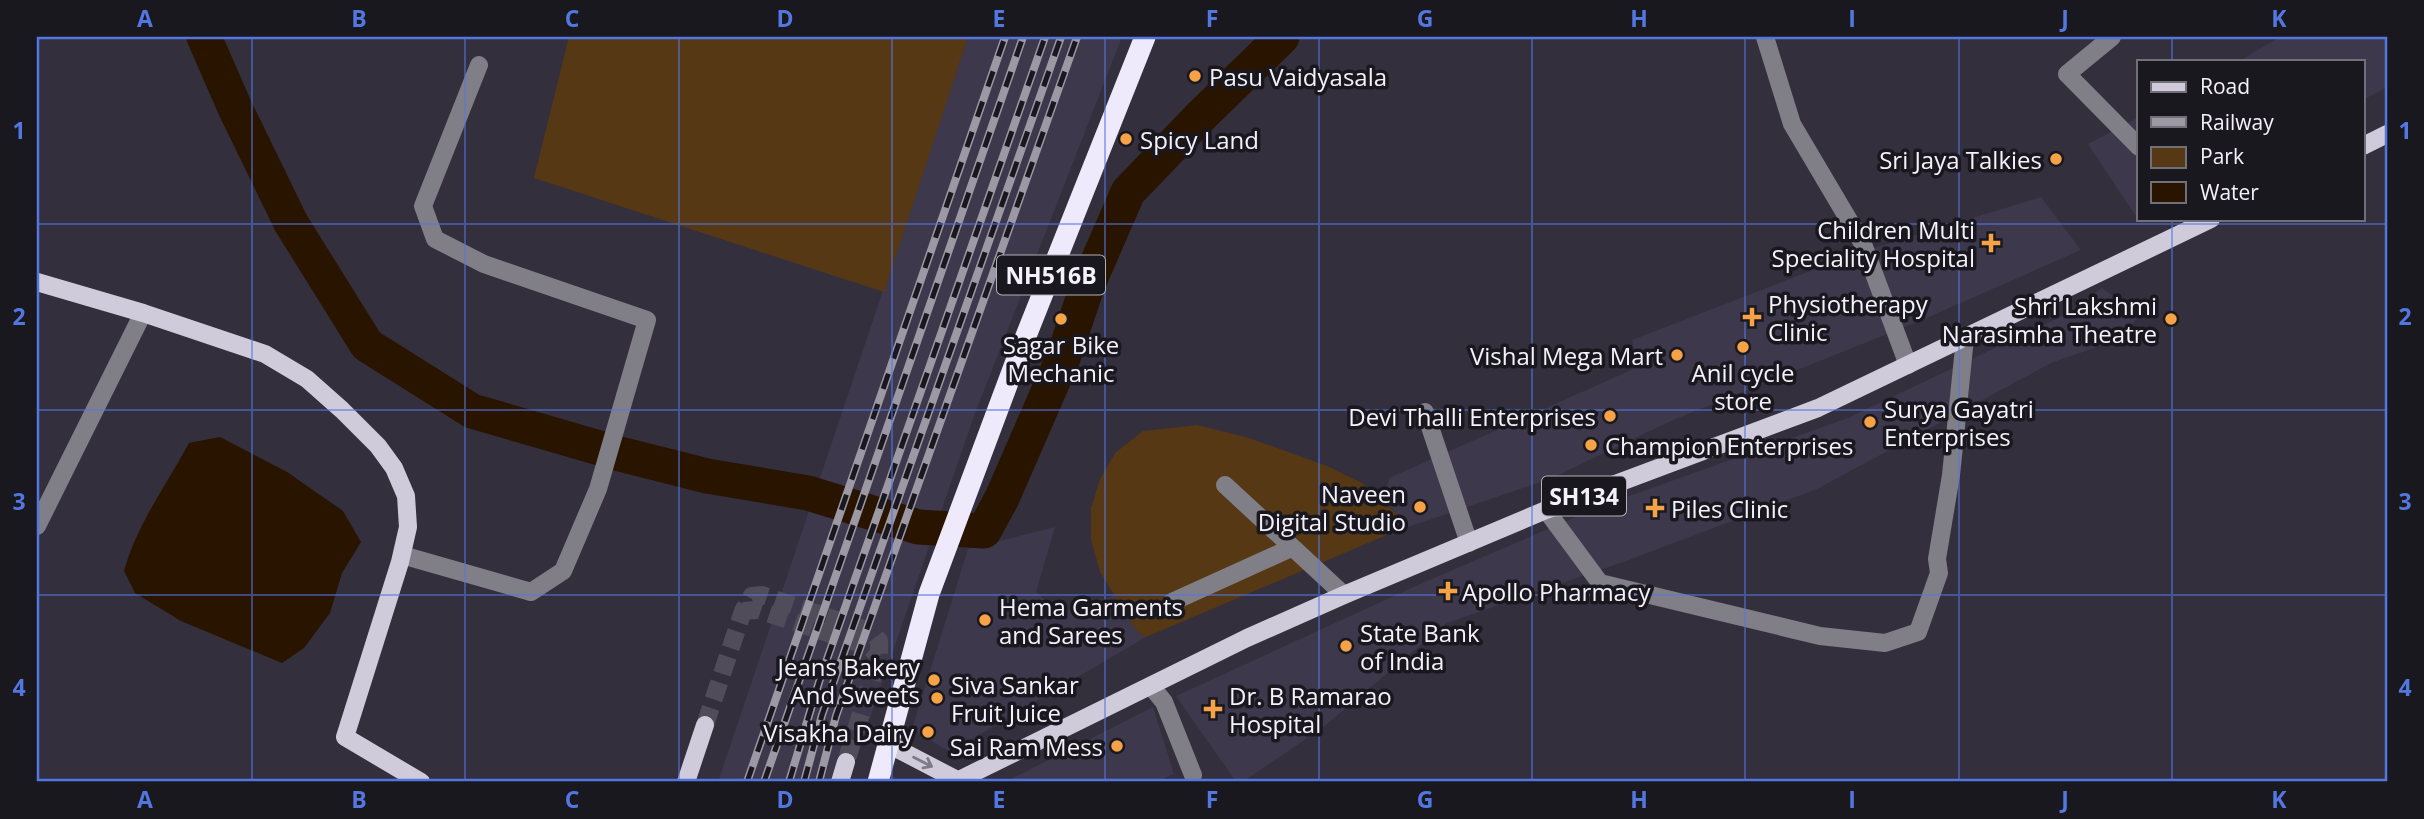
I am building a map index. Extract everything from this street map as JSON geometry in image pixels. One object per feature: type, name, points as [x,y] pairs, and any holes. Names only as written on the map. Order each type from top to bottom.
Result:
[{"type":"highway","name":"NH516B","points":[[878,782],[929,594],[1145,37]]},
{"type":"main road","points":[[2364,146],[2387,134]]},
{"type":"main road","name":"SH134","points":[[888,744],[957,781],[1247,638],[1546,510],[1818,408],[2209,220]]},
{"type":"main road","points":[[37,282],[143,313],[265,354],[307,379],[378,446],[394,468],[406,496],[408,527],[402,555],[345,737],[421,782]]},
{"type":"main road","points":[[686,782],[705,724]]},
{"type":"main road","points":[[840,782],[846,762]]},
{"type":"street","points":[[1765,37],[1792,124],[1863,244],[1908,365]]},
{"type":"street","points":[[2112,37],[2067,74],[2137,145]]},
{"type":"street","points":[[402,555],[531,592],[563,571],[598,489],[647,320],[484,264],[435,239],[423,205],[479,65]]},
{"type":"street","points":[[37,526],[143,313]]},
{"type":"street","points":[[1546,510],[1600,583],[1820,636],[1885,643],[1918,632],[1939,573],[1937,559],[1951,475],[1965,338]]},
{"type":"street","points":[[1425,412],[1469,542]]},
{"type":"street","points":[[1225,485],[1344,595]]},
{"type":"street","points":[[1172,602],[1291,548]]},
{"type":"street","points":[[1152,686],[1164,702],[1193,775]]},
{"type":"shaded area","points":[[968,37],[1122,37],[974,416],[848,782],[718,782]]},
{"type":"shaded area","points":[[2280,37],[2387,37],[2387,87],[2364,99],[2364,60],[2241,60]]},
{"type":"shaded area","points":[[2137,118],[2137,214],[2135,215],[2088,144]]},
{"type":"shaded area","points":[[2041,197],[2081,250],[1922,320],[1673,420],[1550,479],[1396,531],[1398,515],[1384,501],[1389,478],[1638,367],[1632,340],[1857,253]]},
{"type":"shaded area","points":[[2102,288],[2140,315],[2120,339],[2051,363],[1817,489],[1626,561],[1447,623],[1321,729],[1242,782],[1236,782],[1176,696],[1420,584],[1604,505],[1848,418],[2062,316]]},
{"type":"shaded area","points":[[1055,527],[1036,592],[1059,613],[1116,595],[1136,630],[1146,637],[950,752],[912,729],[968,549]]},
{"type":"shaded area","points":[[1153,707],[1174,774],[1156,782],[1005,782]]},
{"type":"green space","points":[[569,37],[968,37],[884,292],[534,178]]},
{"type":"green space","points":[[1197,425],[1249,438],[1327,466],[1362,483],[1398,515],[1396,531],[1146,637],[1136,630],[1100,572],[1091,539],[1091,508],[1100,479],[1115,453],[1143,431]]},
{"type":"water","points":[[220,437],[287,472],[343,511],[361,542],[342,573],[330,613],[304,648],[282,663],[181,621],[135,593],[124,571],[144,521],[189,443]]},
{"type":"waterway","points":[[204,37],[291,223],[367,345],[472,411],[707,476],[808,493],[918,527],[984,531],[1002,498],[1063,358],[1088,284],[1128,192],[1282,37]]},
{"type":"tunnel","points":[[705,725],[743,611],[752,596],[762,595],[872,632],[879,641],[879,656],[846,762]]},
{"type":"tunnel","points":[[743,611],[758,610],[870,647],[879,656]]},
{"type":"railway","points":[[747,782],[1005,37]]},
{"type":"railway","points":[[764,782],[1023,37]]},
{"type":"railway","points":[[789,782],[819,682],[1045,37]]},
{"type":"railway","points":[[804,782],[822,715],[1061,37]]},
{"type":"railway","points":[[819,782],[836,716],[1077,37]]},
{"type":"place","name":"Pasu Vaidyasala","points":[[1195,76]]},
{"type":"place","name":"Spicy Land","points":[[1126,139]]},
{"type":"place","name":"Sri Jaya Talkies","points":[[2056,159]]},
{"type":"place","name":"Children Multi Speciality Hospital","points":[[1991,243]]},
{"type":"place","name":"Physiotherapy Clinic","points":[[1752,317]]},
{"type":"place","name":"Sagar Bike Mechanic","points":[[1061,319]]},
{"type":"place","name":"Shri Lakshmi Narasimha Theatre","points":[[2171,319]]},
{"type":"place","name":"Anil cycle store","points":[[1743,347]]},
{"type":"place","name":"Vishal Mega Mart","points":[[1677,355]]},
{"type":"place","name":"Devi Thalli Enterprises","points":[[1610,416]]},
{"type":"place","name":"Surya Gayatri Enterprises","points":[[1870,422]]},
{"type":"place","name":"Champion Enterprises","points":[[1591,445]]},
{"type":"place","name":"Naveen Digital Studio","points":[[1420,507]]},
{"type":"place","name":"Piles Clinic","points":[[1655,508]]},
{"type":"place","name":"Apollo Pharmacy","points":[[1448,591]]},
{"type":"place","name":"Hema Garments and Sarees","points":[[985,620]]},
{"type":"place","name":"State Bank of India","points":[[1346,646]]},
{"type":"place","name":"Jeans Bakery And Sweets","points":[[934,680]]},
{"type":"place","name":"Siva Sankar Fruit Juice","points":[[937,698]]},
{"type":"place","name":"Dr. B Ramarao Hospital","points":[[1213,709]]},
{"type":"place","name":"Visakha Dairy","points":[[928,732]]},
{"type":"place","name":"Sai Ram Mess","points":[[1117,746]]}]
